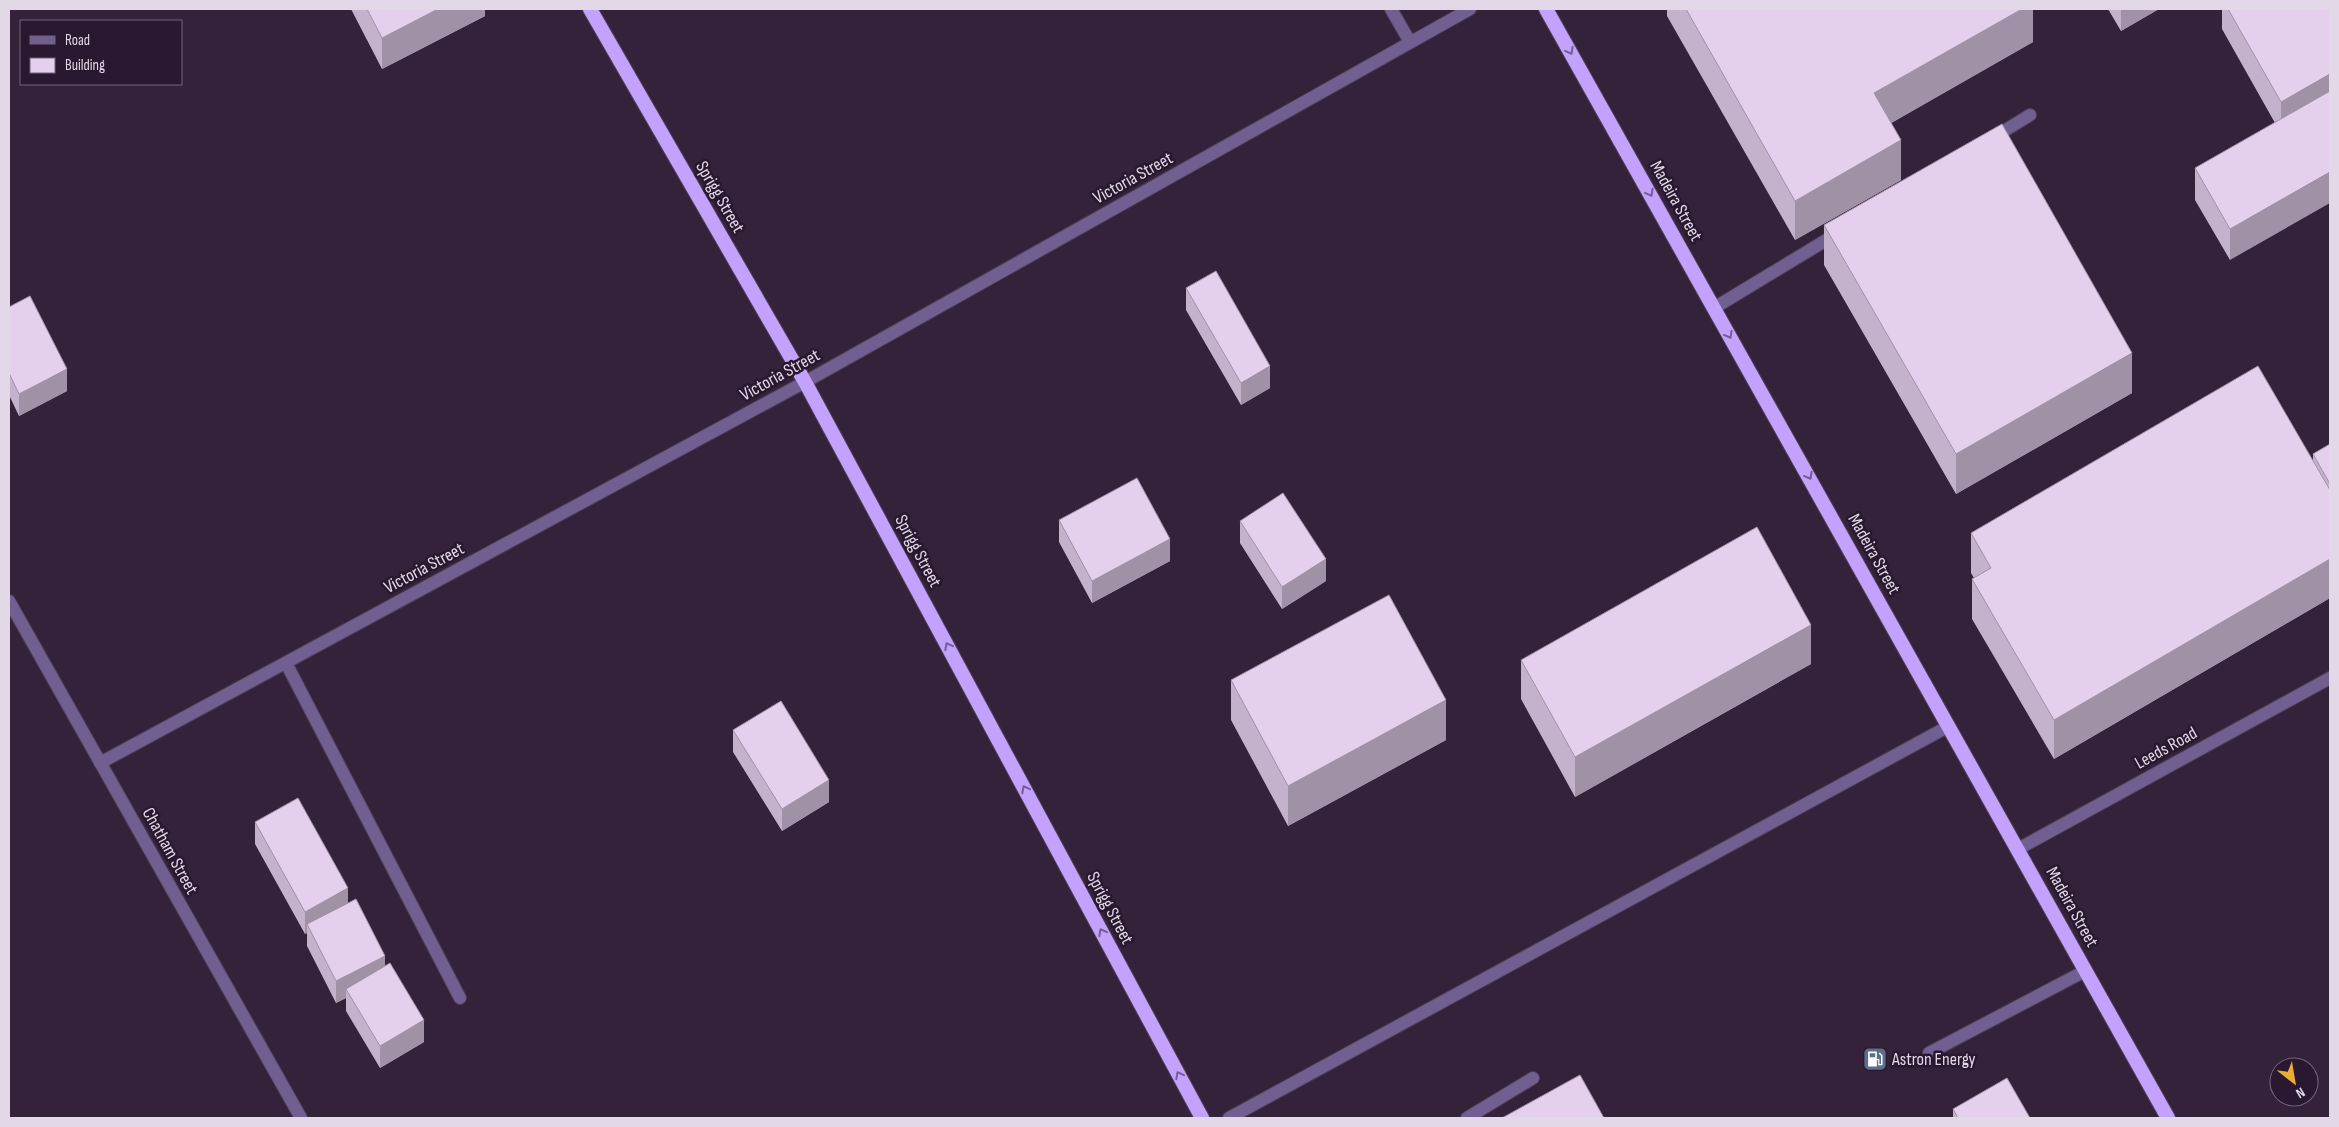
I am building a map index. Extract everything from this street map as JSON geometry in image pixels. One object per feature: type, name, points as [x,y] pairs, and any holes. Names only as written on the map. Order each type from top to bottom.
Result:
[{"type":"highway","name":"Sprigg Street","points":[[590,9],[805,382],[1202,1118]]},
{"type":"highway","name":"Madeira Street","points":[[1546,9],[2168,1118]]},
{"type":"street","points":[[1391,9],[1410,42]]},
{"type":"street","name":"Victoria Street","points":[[100,763],[805,382],[1470,9]]},
{"type":"street","points":[[1978,147],[2030,116]]},
{"type":"street","points":[[1714,308],[1851,225]]},
{"type":"street","name":"Chatham Street","points":[[9,601],[301,1118]]},
{"type":"street","points":[[286,662],[460,998]]},
{"type":"street","name":"Leeds Road","points":[[2018,850],[2330,678]]},
{"type":"street","points":[[1229,1118],[1949,726]]},
{"type":"street","points":[[1929,1053],[2086,970]]},
{"type":"street","points":[[1467,1118],[1533,1078]]},
{"type":"building","points":[[367,9],[438,9],[382,38]]},
{"type":"building","points":[[1686,9],[2022,9],[1874,93],[1901,140],[1795,201]]},
{"type":"building","points":[[2228,9],[2330,9],[2330,74],[2281,102]]},
{"type":"building","points":[[2330,91],[2330,172],[2230,229],[2195,168]]},
{"type":"building","points":[[2002,124],[2132,353],[1956,454],[1824,225]]},
{"type":"building","points":[[1216,271],[1270,366],[1241,383],[1186,288]]},
{"type":"building","points":[[30,296],[67,369],[19,394],[9,373],[9,307]]},
{"type":"building","points":[[2258,366],[2330,490],[2330,559],[2054,720],[1972,579],[1991,568],[1971,533]]},
{"type":"building","points":[[2330,444],[2330,484],[2313,454]]},
{"type":"building","points":[[1137,478],[1170,539],[1092,581],[1059,520]]},
{"type":"building","points":[[1283,493],[1326,559],[1282,587],[1240,521]]},
{"type":"building","points":[[1757,527],[1811,625],[1575,757],[1521,660]]},
{"type":"building","points":[[1389,595],[1446,700],[1288,786],[1231,680]]},
{"type":"building","points":[[781,701],[829,780],[782,809],[733,730]]},
{"type":"building","points":[[298,798],[348,888],[305,912],[255,822]]},
{"type":"building","points":[[356,899],[385,956],[336,981],[307,924]]},
{"type":"building","points":[[390,963],[424,1020],[380,1046],[346,989]]},
{"type":"building","points":[[1580,1075],[1604,1118],[1502,1118]]},
{"type":"building","points":[[2007,1078],[2030,1118],[1958,1118],[1953,1109]]},
{"type":"place","name":"Astron Energy","points":[[1875,1059]]}]
